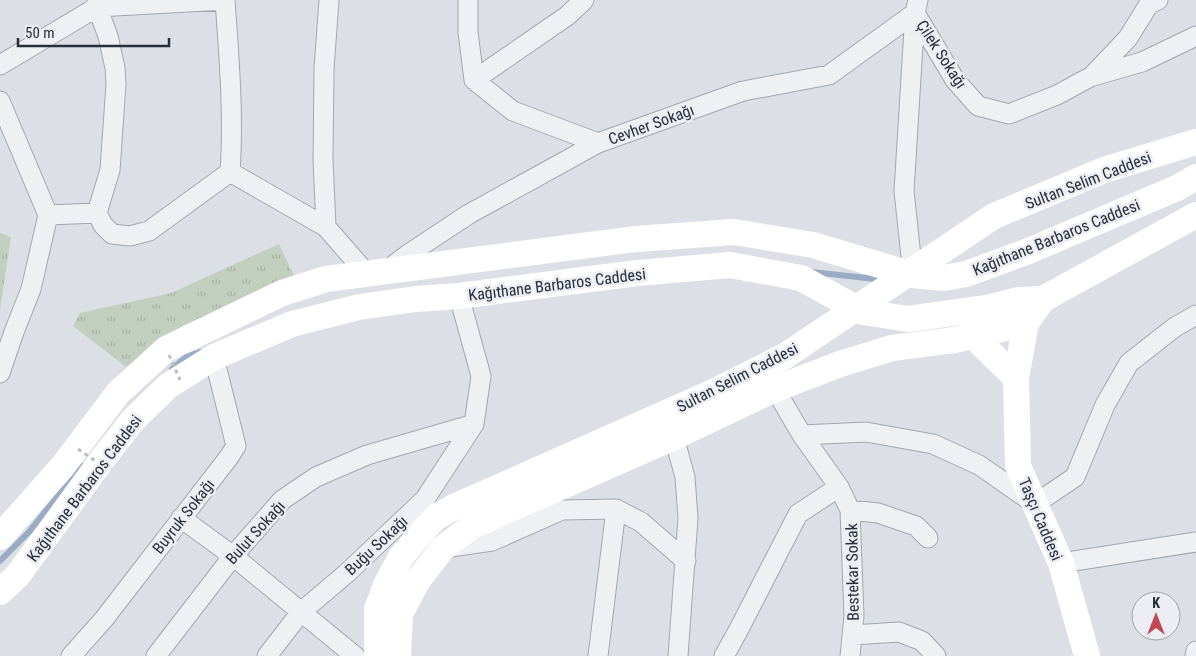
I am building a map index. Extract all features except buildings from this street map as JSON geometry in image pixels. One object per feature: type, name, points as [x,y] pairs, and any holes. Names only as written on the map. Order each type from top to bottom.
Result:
[{"type":"main road","name":"Sultan Selim Caddesi","points":[[377,656],[377,609],[386,585],[402,557],[436,517],[456,506],[709,394],[785,356],[994,216],[1104,170],[1196,142]]},
{"type":"main road","name":"Kağıthane Barbaros Caddesi","points":[[0,537],[64,466],[118,393],[166,349],[282,293],[326,279],[636,239],[734,232],[813,245],[913,275],[944,278],[966,274],[1026,252],[1177,188],[1196,177]]},
{"type":"main road","name":"Kağıthane Barbaros Caddesi","points":[[0,592],[18,575],[133,420],[168,386],[214,357],[292,324],[359,307],[416,299],[459,296],[637,273],[730,265],[801,278],[863,312],[908,319],[987,308],[1018,300],[1043,299],[1196,215]]},
{"type":"main road","points":[[636,239],[637,273]]},
{"type":"main road","points":[[435,264],[459,296]]},
{"type":"main road","points":[[1026,323],[1043,299]]},
{"type":"main road","name":"Sultan Selim Caddesi","points":[[398,656],[400,614],[418,580],[443,548],[472,526],[674,437],[776,389],[840,364],[892,348],[973,336],[1026,323]]},
{"type":"main road","name":"Taşçı Caddesi","points":[[1026,323],[1016,378],[1018,466],[1061,563],[1087,656]]},
{"type":"main road","points":[[973,336],[1016,378]]},
{"type":"street","points":[[0,65],[97,4],[225,0],[231,91],[232,144],[230,172],[149,231],[130,236],[112,234],[103,225],[97,213],[110,170],[116,84],[115,68],[108,36],[97,4]]},
{"type":"street","points":[[326,227],[323,160],[324,69],[330,0]]},
{"type":"street","points":[[468,0],[468,32],[474,80],[513,111],[598,143]]},
{"type":"street","points":[[474,80],[567,16],[584,0]]},
{"type":"street","name":"Çilek Sokağı","points":[[917,6],[955,80],[978,106],[1009,114],[1057,95],[1092,76],[1128,38],[1149,4],[1158,0]]},
{"type":"street","points":[[913,275],[904,190],[917,6]]},
{"type":"street","name":"Cevher Sokağı","points":[[376,272],[407,255],[469,214],[598,143],[742,91],[829,75],[917,6]]},
{"type":"street","points":[[1092,76],[1142,62],[1196,36]]},
{"type":"street","points":[[0,100],[48,215],[30,289],[7,330],[0,373]]},
{"type":"street","points":[[230,172],[326,227],[376,272]]},
{"type":"street","points":[[48,215],[97,213]]},
{"type":"street","points":[[459,296],[481,376],[474,424]]},
{"type":"street","points":[[802,435],[866,432],[933,444],[979,465],[1035,504],[1075,477],[1105,405],[1129,363],[1175,326],[1196,315]]},
{"type":"street","name":"Buyruk Sokağı","points":[[71,656],[104,619],[236,446],[214,357]]},
{"type":"street","name":"Bestekar Sokak","points":[[776,389],[802,435],[839,487],[850,510],[853,635],[850,656]]},
{"type":"street","name":"Bulut Sokağı","points":[[156,656],[233,556],[282,500],[316,477],[367,455],[474,424]]},
{"type":"street","name":"Buğu Sokağı","points":[[267,656],[301,612],[347,573],[424,499],[474,424]]},
{"type":"street","points":[[674,437],[685,477],[688,518],[678,656]]},
{"type":"street","points":[[724,656],[798,514],[839,487]]},
{"type":"street","points":[[443,548],[492,541],[562,510],[616,509],[641,522],[686,561]]},
{"type":"street","points":[[598,656],[616,509]]},
{"type":"street","points":[[850,510],[878,513],[916,526],[928,538]]},
{"type":"street","points":[[181,518],[233,556],[355,656]]},
{"type":"street","points":[[1061,563],[1196,542]]},
{"type":"street","points":[[853,635],[899,632],[922,641],[936,656]]},
{"type":"street","points":[[1195,656],[1196,651]]},
{"type":"street","points":[[369,656],[377,656]]},
{"type":"path","points":[[169,355],[180,380]]},
{"type":"path","points":[[78,450],[100,464]]},
{"type":"green space","points":[[0,233],[11,237],[0,310]]},
{"type":"green space","points":[[279,244],[296,280],[184,325],[126,367],[73,326],[80,313],[171,293]]},
{"type":"waterway","points":[[812,272],[884,280]]},
{"type":"waterway","points":[[172,369],[186,357],[200,352]]},
{"type":"waterway","points":[[0,561],[29,532],[82,466]]}]
